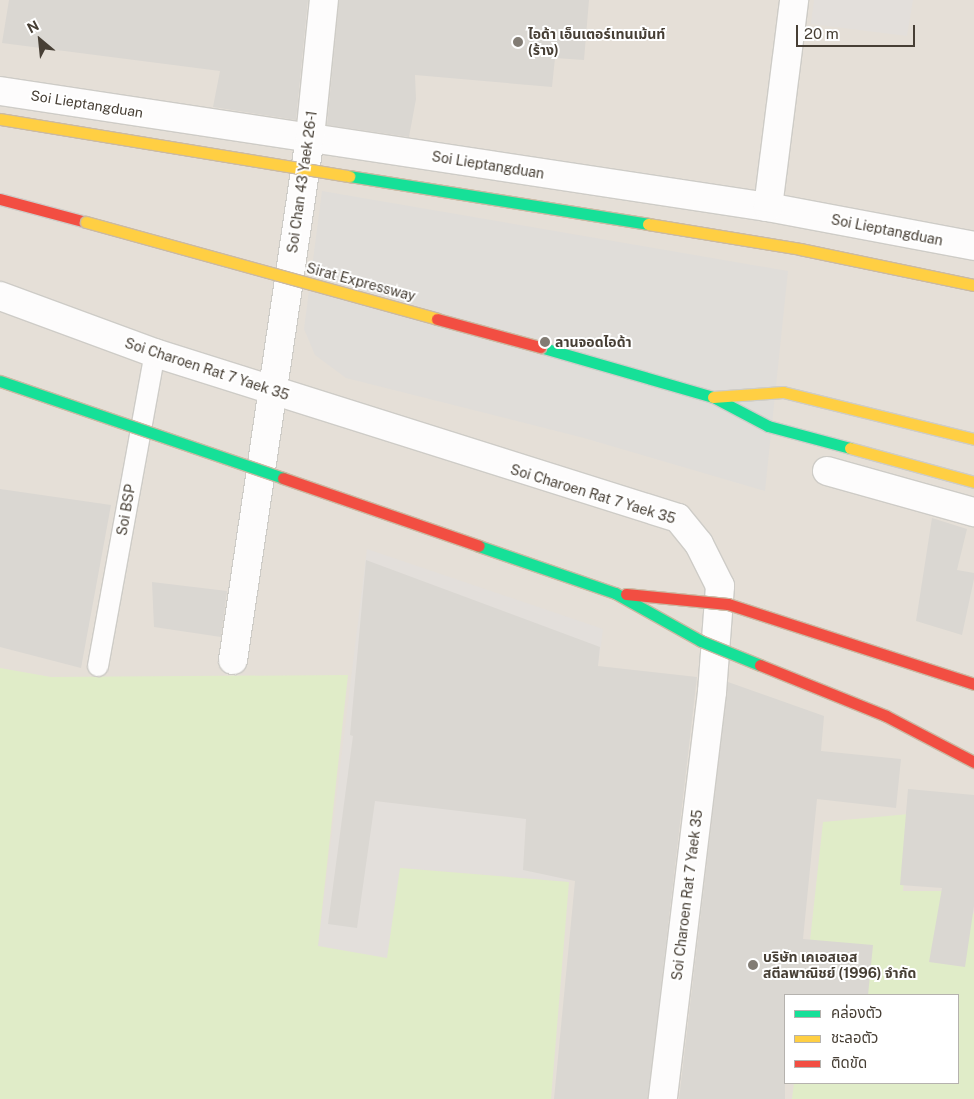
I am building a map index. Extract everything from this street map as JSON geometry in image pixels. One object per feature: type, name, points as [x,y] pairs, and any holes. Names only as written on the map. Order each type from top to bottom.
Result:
[{"type":"highway","points":[[0,119],[800,248],[974,285]]},
{"type":"highway","name":"Sirat Expressway","points":[[0,199],[713,396]]},
{"type":"highway","points":[[0,380],[615,593],[701,641],[886,716],[974,762]]},
{"type":"highway","points":[[713,396],[783,392],[974,439]]},
{"type":"highway","points":[[713,396],[768,426],[974,482]]},
{"type":"highway","points":[[615,593],[728,604],[974,684]]},
{"type":"street","name":"Soi Chan 43 Yaek 26-1","points":[[233,660],[310,137],[324,0]]},
{"type":"street","points":[[768,207],[794,0]]},
{"type":"street","name":"Soi Lieptangduan","points":[[0,91],[768,207],[974,246]]},
{"type":"street","name":"Soi Charoen Rat 7 Yaek 35","points":[[0,296],[155,353],[678,518],[699,544],[720,586],[712,692],[663,1099]]},
{"type":"street","points":[[827,471],[974,512]]},
{"type":"lane","name":"Soi BSP","points":[[98,666],[155,353]]},
{"type":"shaded area","points":[[0,0],[974,0],[974,1099],[0,1099]]},
{"type":"shaded area","points":[[814,0],[913,0],[907,36],[811,24]]},
{"type":"shaded area","name":"ลานจอดไอด้า","points":[[322,191],[788,271],[765,491],[584,438],[346,378],[315,355],[304,329]]},
{"type":"shaded area","points":[[367,549],[603,629],[569,882],[401,868],[387,959],[318,946]]},
{"type":"green space","points":[[0,668],[51,677],[348,675],[318,946],[387,958],[400,868],[569,882],[551,1099],[0,1099]]},
{"type":"green space","points":[[909,814],[903,891],[950,891],[974,914],[974,1099],[792,1099],[794,1084],[959,1084],[959,994],[804,994],[823,822]]},
{"type":"building","points":[[9,0],[308,0],[296,120],[213,107],[220,71],[2,43]]},
{"type":"building","points":[[339,0],[589,0],[584,60],[555,58],[552,87],[415,75],[416,99],[409,137],[327,125]]},
{"type":"building","points":[[0,489],[111,505],[81,668],[0,647]]},
{"type":"building","points":[[932,518],[967,529],[957,570],[974,573],[974,579],[962,635],[916,621]]},
{"type":"building","points":[[366,560],[600,647],[598,666],[697,677],[648,1099],[554,1099],[575,881],[523,870],[526,819],[375,801],[357,928],[328,924],[353,736],[350,735]]},
{"type":"building","points":[[152,582],[227,591],[221,637],[154,627]]},
{"type":"building","points":[[728,682],[824,716],[821,751],[901,759],[896,808],[817,799],[803,939],[873,945],[868,994],[784,994],[785,1099],[679,1099]]},
{"type":"building","points":[[908,789],[974,795],[974,906],[965,967],[929,962],[942,888],[900,885]]},
{"type":"traffic: fast","points":[[349,176],[648,224]]},
{"type":"traffic: fast","points":[[540,347],[713,397],[768,426],[850,448]]},
{"type":"traffic: fast","points":[[0,381],[283,478]]},
{"type":"traffic: fast","points":[[479,546],[615,593],[701,641],[760,665]]},
{"type":"traffic: slow","points":[[0,119],[349,176]]},
{"type":"traffic: slow","points":[[86,222],[437,319]]},
{"type":"traffic: slow","points":[[648,224],[800,249],[974,285]]},
{"type":"traffic: slow","points":[[713,397],[783,392],[974,439]]},
{"type":"traffic: slow","points":[[850,448],[974,482]]},
{"type":"traffic: jam","points":[[0,199],[86,222]]},
{"type":"traffic: jam","points":[[437,319],[540,347]]},
{"type":"traffic: jam","points":[[283,478],[479,546]]},
{"type":"traffic: jam","points":[[626,594],[728,604],[974,684]]},
{"type":"traffic: jam","points":[[760,665],[886,716],[974,762]]},
{"type":"place","name":"ไอด้า เอ็นเตอร์เทนเม้นท์ (ร้าง)","points":[[518,42]]},
{"type":"place","name":"ลานจอดไอด้า","points":[[545,342]]},
{"type":"place","name":"บริษัท เคเอสเอส สตีลพาณิชย์ (1996) จำกัด","points":[[753,965]]}]
